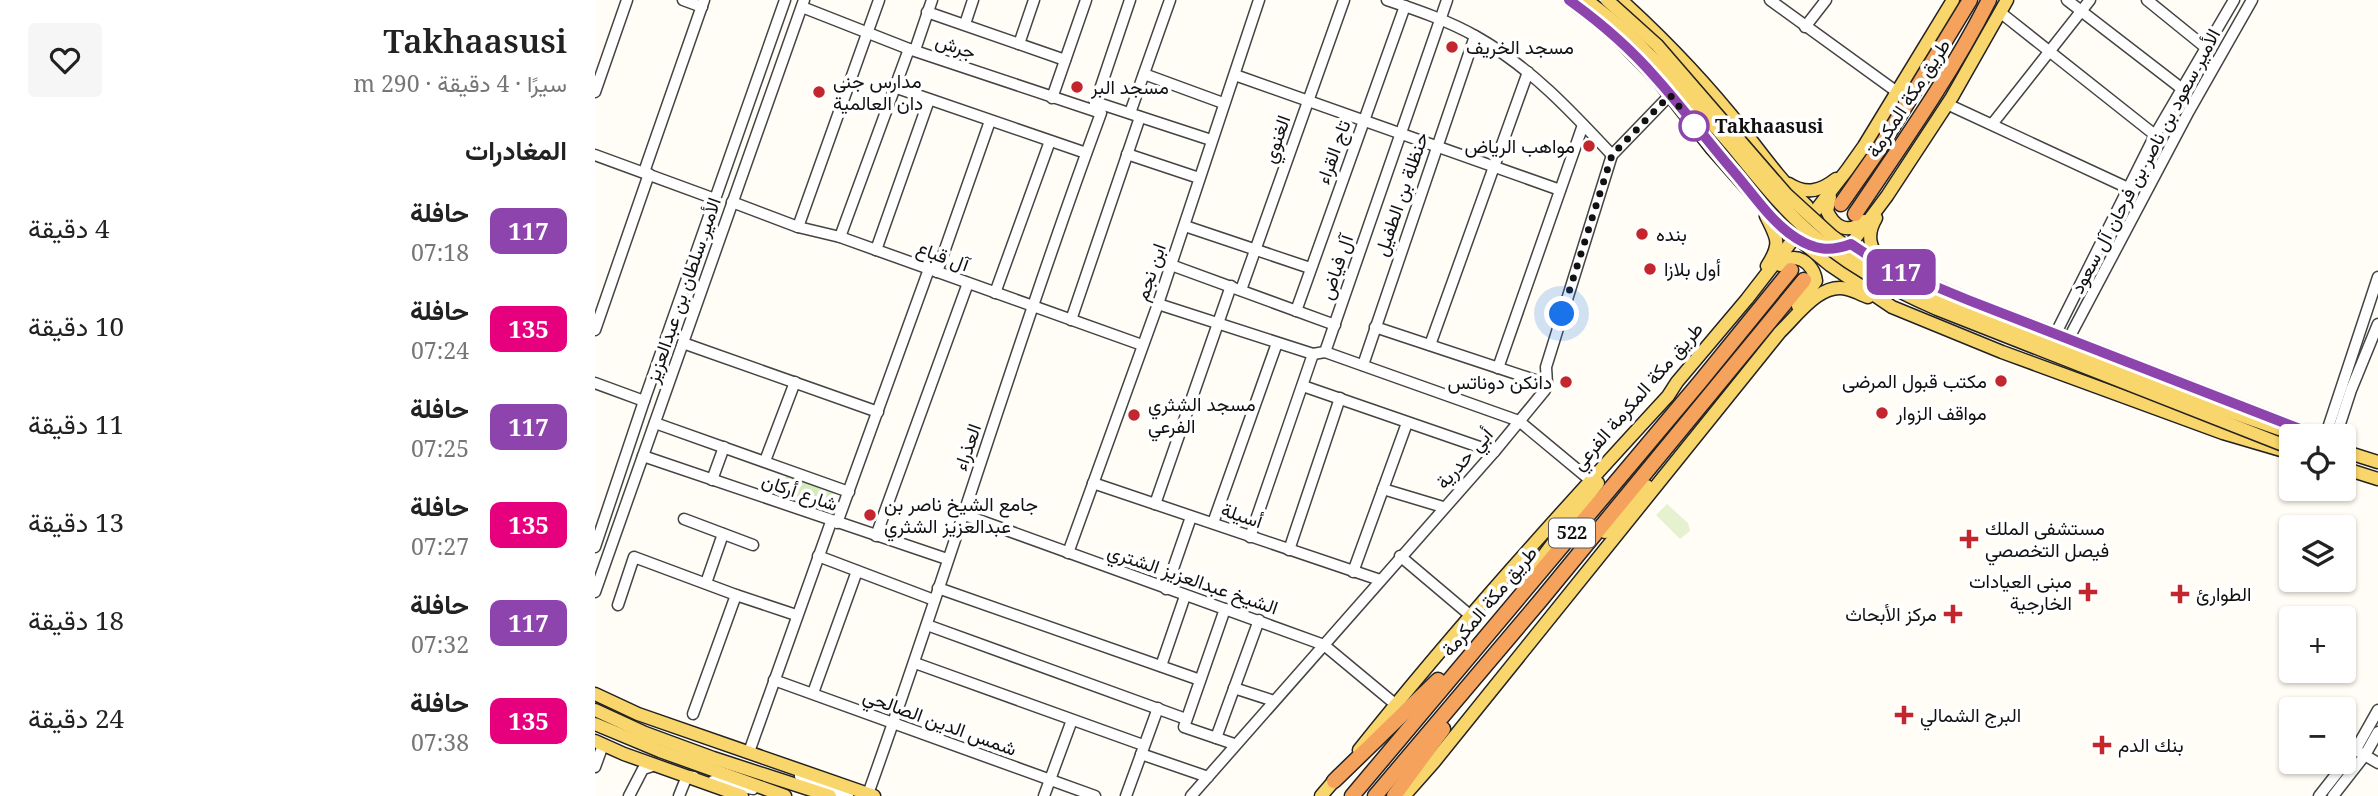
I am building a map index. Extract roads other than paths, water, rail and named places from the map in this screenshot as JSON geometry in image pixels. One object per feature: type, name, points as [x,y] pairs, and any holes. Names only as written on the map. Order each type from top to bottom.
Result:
[{"type":"highway","name":"طريق مكة المكرمة","points":[[1841,204],[1899,118],[1970,0]]},
{"type":"highway","name":"طريق مكة المكرمة","points":[[1856,214],[1923,113],[1975,29],[1989,0]]},
{"type":"highway","name":"طريق مكة المكرمة","points":[[1352,796],[1791,270]]},
{"type":"highway","name":"طريق مكة المكرمة","points":[[1375,796],[1540,601],[1804,280]]},
{"type":"highway","points":[[1334,781],[1489,630]]},
{"type":"highway","points":[[1394,796],[1490,661]]},
{"type":"main road","points":[[1569,0],[1610,31],[1670,95],[1712,149],[1760,203],[1796,238],[1892,307]]},
{"type":"main road","points":[[1586,0],[1620,27],[1651,58],[1786,210],[1844,260],[1900,292],[1948,314],[2279,445]]},
{"type":"main road","points":[[1607,0],[1657,46],[1786,194],[1832,236],[1878,269],[1951,304],[2191,398],[2279,429]]},
{"type":"main road","points":[[1621,0],[1668,44],[1743,130],[1779,178],[1814,213],[1851,244],[1881,264],[2287,424]]},
{"type":"main road","name":"طريق مكة المكرمة الفرعي","points":[[1321,796],[1471,616],[1668,396],[1796,238],[1847,170],[1953,0]]},
{"type":"main road","points":[[1796,238],[1824,250],[1836,250],[1851,244],[1887,196],[1947,104],[2007,0]]},
{"type":"main road","points":[[1779,178],[1794,187],[1809,191],[1830,184],[1847,170]]},
{"type":"main road","points":[[1847,170],[1831,196],[1827,211],[1831,219],[1842,228],[1853,229],[1859,226],[1887,196]]},
{"type":"main road","points":[[1881,264],[1868,239],[1871,226],[1887,196]]},
{"type":"main road","points":[[1747,299],[1777,244],[1776,233],[1760,203]]},
{"type":"main road","points":[[1404,796],[1780,332],[1816,281],[1815,273],[1809,265],[1794,257],[1785,259],[1762,288],[1747,299]]},
{"type":"main road","points":[[1881,264],[1867,270],[1865,280],[1892,307]]},
{"type":"main road","points":[[1780,332],[1817,296],[1832,289],[1846,288],[2002,352],[2223,433],[2279,447]]},
{"type":"main road","points":[[1489,630],[1589,494],[1668,396]]},
{"type":"main road","points":[[1540,601],[1714,415]]},
{"type":"main road","points":[[2356,454],[2374,461]]},
{"type":"main road","points":[[2356,472],[2378,479]]},
{"type":"main road","points":[[595,694],[638,714],[871,795]]},
{"type":"main road","points":[[595,707],[770,762]]},
{"type":"main road","points":[[595,707],[645,733],[829,796]]},
{"type":"main road","points":[[595,724],[660,751],[783,795]]},
{"type":"main road","points":[[598,741],[742,796]]},
{"type":"street","points":[[595,92],[627,0]]},
{"type":"street","points":[[595,330],[703,3],[684,0]]},
{"type":"street","name":"الأمير سلطان بن عبدالعزيز","points":[[595,547],[785,0]]},
{"type":"street","points":[[798,227],[879,0]]},
{"type":"street","points":[[840,237],[894,87],[932,0]]},
{"type":"street","points":[[965,24],[973,0]]},
{"type":"street","points":[[1019,44],[1034,0]]},
{"type":"street","points":[[1052,98],[1086,0]]},
{"type":"street","name":"العذراء","points":[[871,795],[962,514],[1086,153],[1096,108],[1130,0]]},
{"type":"street","points":[[1071,320],[1127,154],[1144,74],[1170,0]]},
{"type":"street","name":"ابن نجم","points":[[1068,553],[1185,226],[1223,103],[1259,0]]},
{"type":"street","name":"الغنوي","points":[[1155,504],[1217,324],[1255,250],[1343,0]]},
{"type":"street","points":[[1387,0],[1439,19],[1475,36],[1528,72],[1612,155]]},
{"type":"street","name":"آل فياض","points":[[1325,352],[1447,0]]},
{"type":"street","points":[[1770,0],[1897,92]]},
{"type":"street","points":[[1805,27],[1826,0]]},
{"type":"street","points":[[2067,0],[2181,88]]},
{"type":"street","points":[[1993,123],[2089,0]]},
{"type":"street","points":[[2147,0],[2205,47]]},
{"type":"street","name":"الأمير سعود بن ناصر بن فرحان آل سعود","points":[[2063,336],[2252,0]]},
{"type":"street","name":"الأمير سعود بن ناصر بن فرحان آل سعود","points":[[2063,336],[2128,188],[2231,1]]},
{"type":"street","name":"الأمير سلطان بن عبدالعزيز","points":[[595,592],[803,3]]},
{"type":"street","name":"جرش","points":[[803,3],[868,33],[1052,98],[1135,115],[1212,140]]},
{"type":"street","name":"تاج القراء","points":[[1296,311],[1405,6]]},
{"type":"street","points":[[927,12],[1065,60]]},
{"type":"street","points":[[2001,13],[2155,135]]},
{"type":"street","name":"حنظلة بن الطفيل","points":[[1363,365],[1475,36]]},
{"type":"street","points":[[1430,345],[1528,72]]},
{"type":"street","points":[[1144,74],[1223,103]]},
{"type":"street","points":[[1235,75],[1560,190]]},
{"type":"street","points":[[894,87],[1086,153]]},
{"type":"street","name":"أبي حدرية","points":[[1191,796],[1234,744],[1494,452],[1547,384],[1546,367],[1612,155],[1670,95]]},
{"type":"street","points":[[876,250],[929,100]]},
{"type":"street","points":[[1947,104],[1993,123],[2128,188]]},
{"type":"street","points":[[848,796],[749,751],[818,556],[849,492],[990,121]]},
{"type":"street","points":[[1498,368],[1583,125]]},
{"type":"street","points":[[995,293],[1050,141]]},
{"type":"street","points":[[1127,154],[1199,178]]},
{"type":"street","points":[[595,155],[715,199]]},
{"type":"street","name":"آل قباع","points":[[732,202],[798,227],[840,237],[1142,345]]},
{"type":"street","points":[[1185,226],[1310,268]]},
{"type":"street","points":[[1171,265],[1335,325]]},
{"type":"street","points":[[2329,424],[2378,277]]},
{"type":"street","points":[[876,536],[968,283]]},
{"type":"street","points":[[1158,303],[1313,354],[1325,352],[1519,421],[1590,480]]},
{"type":"street","points":[[2340,424],[2378,324]]},
{"type":"street","points":[[1375,327],[1547,384]]},
{"type":"street","points":[[683,343],[878,412]]},
{"type":"street","points":[[1213,523],[1277,343]]},
{"type":"street","points":[[1251,537],[1313,354]]},
{"type":"street","points":[[765,461],[795,382]]},
{"type":"street","points":[[595,383],[644,401]]},
{"type":"street","points":[[1303,386],[1494,452]]},
{"type":"street","points":[[1289,550],[1340,398]]},
{"type":"street","points":[[655,422],[849,492]]},
{"type":"street","points":[[1353,572],[1407,423]]},
{"type":"street","points":[[712,480],[724,447]]},
{"type":"street","name":"شارع أركان","points":[[643,456],[947,559]]},
{"type":"street","name":"أسيلة","points":[[1093,483],[1380,580]]},
{"type":"street","points":[[1383,489],[1443,507]]},
{"type":"street","name":"الشيخ عبدالعزيز الشتري","points":[[962,514],[1324,645],[1395,704]]},
{"type":"street","points":[[1166,589],[1192,517]]},
{"type":"street","points":[[684,519],[753,545]]},
{"type":"street","points":[[706,583],[723,534]]},
{"type":"street","points":[[818,556],[934,600]]},
{"type":"street","points":[[1400,556],[1471,616]]},
{"type":"street","points":[[618,605],[634,557],[796,615]]},
{"type":"street","points":[[813,692],[857,570]]},
{"type":"street","points":[[938,588],[1200,680]]},
{"type":"street","points":[[692,714],[736,595]]},
{"type":"street","points":[[1161,666],[1185,596]]},
{"type":"street","points":[[1185,723],[1225,610]]},
{"type":"street","points":[[1216,738],[1259,620]]},
{"type":"street","points":[[927,625],[1158,708],[1216,738],[1234,744]]},
{"type":"street","points":[[915,663],[1072,720],[1208,777]]},
{"type":"street","name":"شمس الدين الصالحي","points":[[774,680],[1095,796]]},
{"type":"street","points":[[1234,688],[1274,701]]},
{"type":"street","points":[[1126,796],[1158,708]]},
{"type":"street","points":[[2333,796],[2360,752],[2378,710]]},
{"type":"street","points":[[1044,796],[1072,720]]},
{"type":"street","points":[[2319,796],[2378,732]]},
{"type":"street","points":[[595,767],[598,741]]},
{"type":"street","points":[[2360,752],[2378,764]]},
{"type":"street","points":[[629,796],[643,769],[656,765]]},
{"type":"street","points":[[679,796],[687,776],[783,795]]},
{"type":"place","name":"مسجد الخريف","points":[[1452,47]]},
{"type":"place","name":"مسجد البر","points":[[1077,87]]},
{"type":"place","name":"مدارس جنى دان العالمية","points":[[819,92]]},
{"type":"place","name":"Takhaasusi","points":[[1694,126]]},
{"type":"place","name":"مواهب الرياض","points":[[1589,146]]},
{"type":"place","name":"بنده","points":[[1642,234]]},
{"type":"place","name":"أول بلازا","points":[[1650,269]]},
{"type":"place","name":"مكتب قبول المرضى","points":[[2001,381]]},
{"type":"place","name":"دانكن دوناتس","points":[[1566,382]]},
{"type":"place","name":"مواقف الزوار","points":[[1882,413]]},
{"type":"place","name":"مسجد الشثري الفرعي","points":[[1134,415]]},
{"type":"place","name":"جامع الشيخ ناصر بن عبدالعزيز الشثري","points":[[870,515]]},
{"type":"place","name":"مستشفى الملك فيصل التخصصي","points":[[1969,539]]},
{"type":"place","name":"مبنى العيادات الخارجية","points":[[2088,592]]},
{"type":"place","name":"الطوارئ","points":[[2180,594]]},
{"type":"place","name":"مركز الأبحاث","points":[[1953,614]]},
{"type":"place","name":"البرج الشمالي","points":[[1904,715]]},
{"type":"place","name":"بنك الدم","points":[[2102,745]]}]
